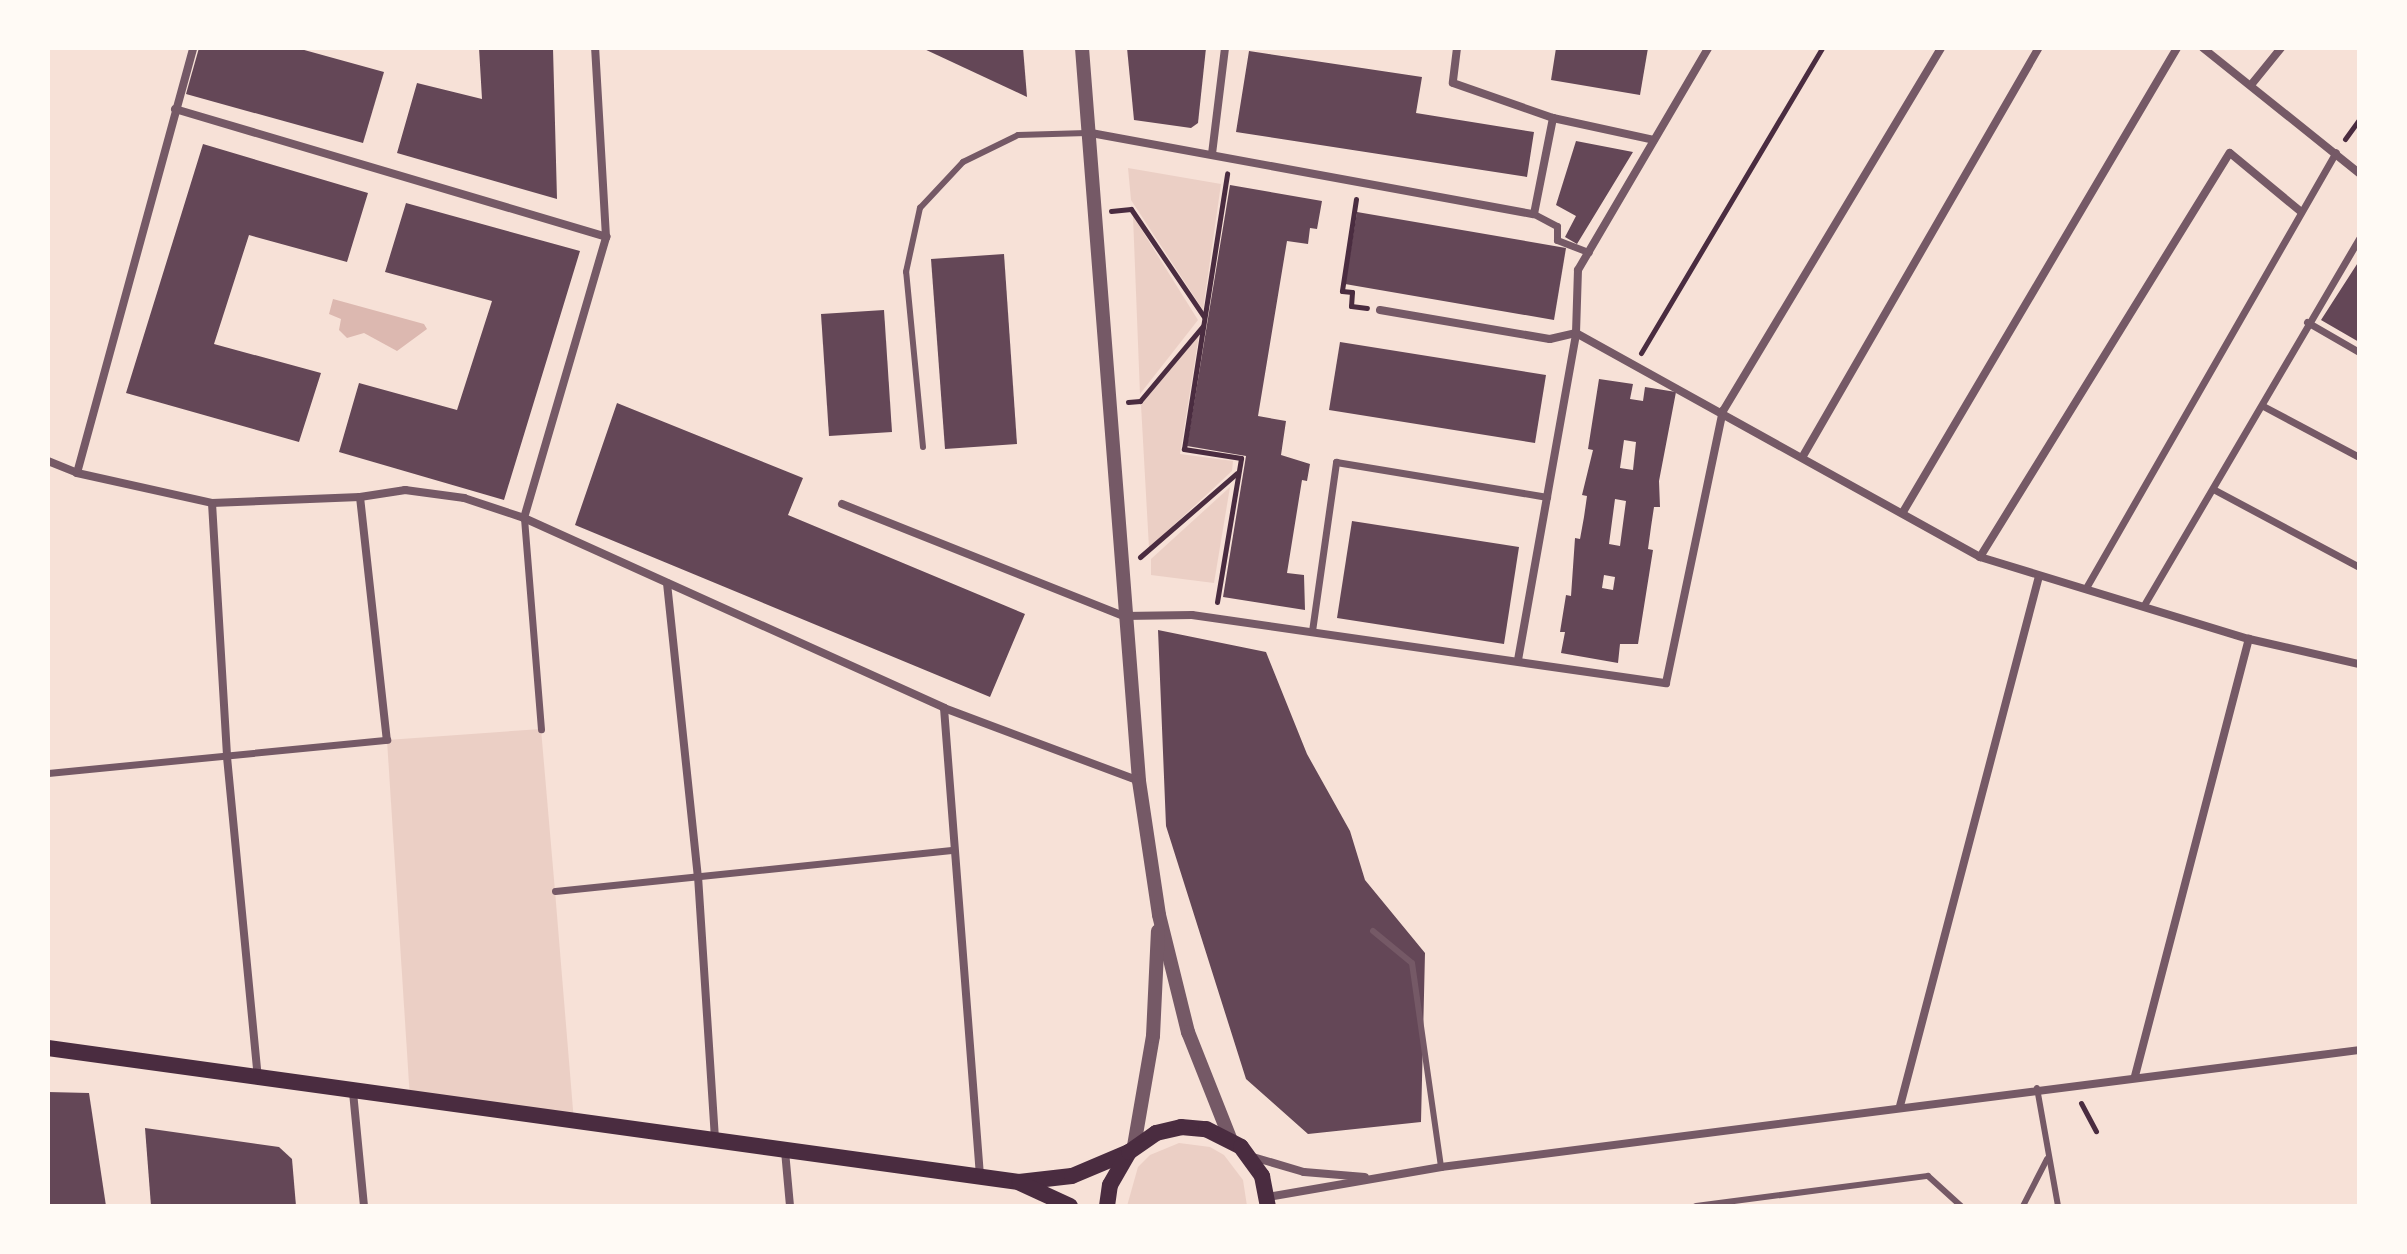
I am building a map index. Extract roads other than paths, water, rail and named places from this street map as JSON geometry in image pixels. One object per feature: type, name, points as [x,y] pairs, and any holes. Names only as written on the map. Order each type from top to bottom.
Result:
[{"type":"main road","points":[[48,1048],[1019,1182],[1072,1176],[1132,1149],[1156,1133],[1181,1127],[1230,1138],[1251,1157],[1268,1201]]},
{"type":"main road","points":[[48,1058],[69,1053]]},
{"type":"main road","points":[[1107,1206],[1110,1185],[1132,1149]]},
{"type":"main road","points":[[1019,1182],[1070,1206]]},
{"type":"street","points":[[77,473],[193,48]]},
{"type":"street","points":[[541,729],[524,518],[606,237],[595,48]]},
{"type":"street","points":[[1082,48],[1139,781],[1159,915],[1188,1032],[1230,1138]]},
{"type":"street","points":[[1212,154],[1225,48]]},
{"type":"street","points":[[1450,48],[1457,48],[1453,83],[1553,118],[1654,140]]},
{"type":"street","points":[[1518,660],[1576,333],[1578,270],[1708,48]]},
{"type":"street","points":[[842,504],[1124,616],[1215,618],[1666,683],[1723,411],[1941,48]]},
{"type":"street","points":[[1803,456],[2039,48]]},
{"type":"street","points":[[1903,512],[2177,48]]},
{"type":"street","points":[[2203,48],[2359,173]]},
{"type":"street","points":[[2251,85],[2281,48]]},
{"type":"street","points":[[175,109],[606,237]]},
{"type":"street","points":[[1534,214],[1553,118]]},
{"type":"street","points":[[1091,133],[1534,214],[1557,226],[1557,240],[1589,252]]},
{"type":"street","points":[[2087,586],[2336,152]]},
{"type":"street","points":[[1980,557],[2230,153],[2300,211]]},
{"type":"street","points":[[2144,605],[2263,406],[2307,322],[2359,238]]},
{"type":"street","points":[[1380,310],[1550,339],[1576,333],[1723,411],[1980,557],[2039,576],[2087,586],[2249,639],[2359,664]]},
{"type":"street","points":[[2307,322],[2359,352]]},
{"type":"street","points":[[2263,406],[2359,457]]},
{"type":"street","points":[[48,461],[77,473],[212,503],[360,497],[405,490],[464,498],[524,518],[944,708],[1139,781]]},
{"type":"street","points":[[1312,631],[1336,462],[1547,497]]},
{"type":"street","points":[[2213,489],[2359,567]]},
{"type":"street","points":[[48,773],[387,740],[360,497]]},
{"type":"street","points":[[212,503],[227,757],[258,1079]]},
{"type":"street","points":[[1900,1106],[2039,576]]},
{"type":"street","points":[[667,583],[698,876],[715,1141]]},
{"type":"street","points":[[2135,1076],[2249,639]]},
{"type":"street","points":[[944,708],[980,1177]]},
{"type":"street","points":[[555,891],[954,850]]},
{"type":"street","points":[[1132,1149],[1153,1036],[1159,915]]},
{"type":"street","points":[[1268,1201],[1441,1167],[2037,1088],[2359,1050]]},
{"type":"street","points":[[353,1092],[364,1206]]},
{"type":"street","points":[[785,1151],[790,1206]]},
{"type":"street","points":[[1251,1157],[1304,1172],[1378,1177]]},
{"type":"lane","points":[[923,447],[906,272],[920,208],[963,162],[1018,135],[1091,133]]},
{"type":"lane","points":[[1373,931],[1412,963],[1441,1167]]},
{"type":"lane","points":[[2037,1088],[2047,1159],[2058,1206]]},
{"type":"lane","points":[[2023,1206],[2047,1159]]},
{"type":"lane","points":[[1696,1206],[1928,1176],[1961,1206]]}]
